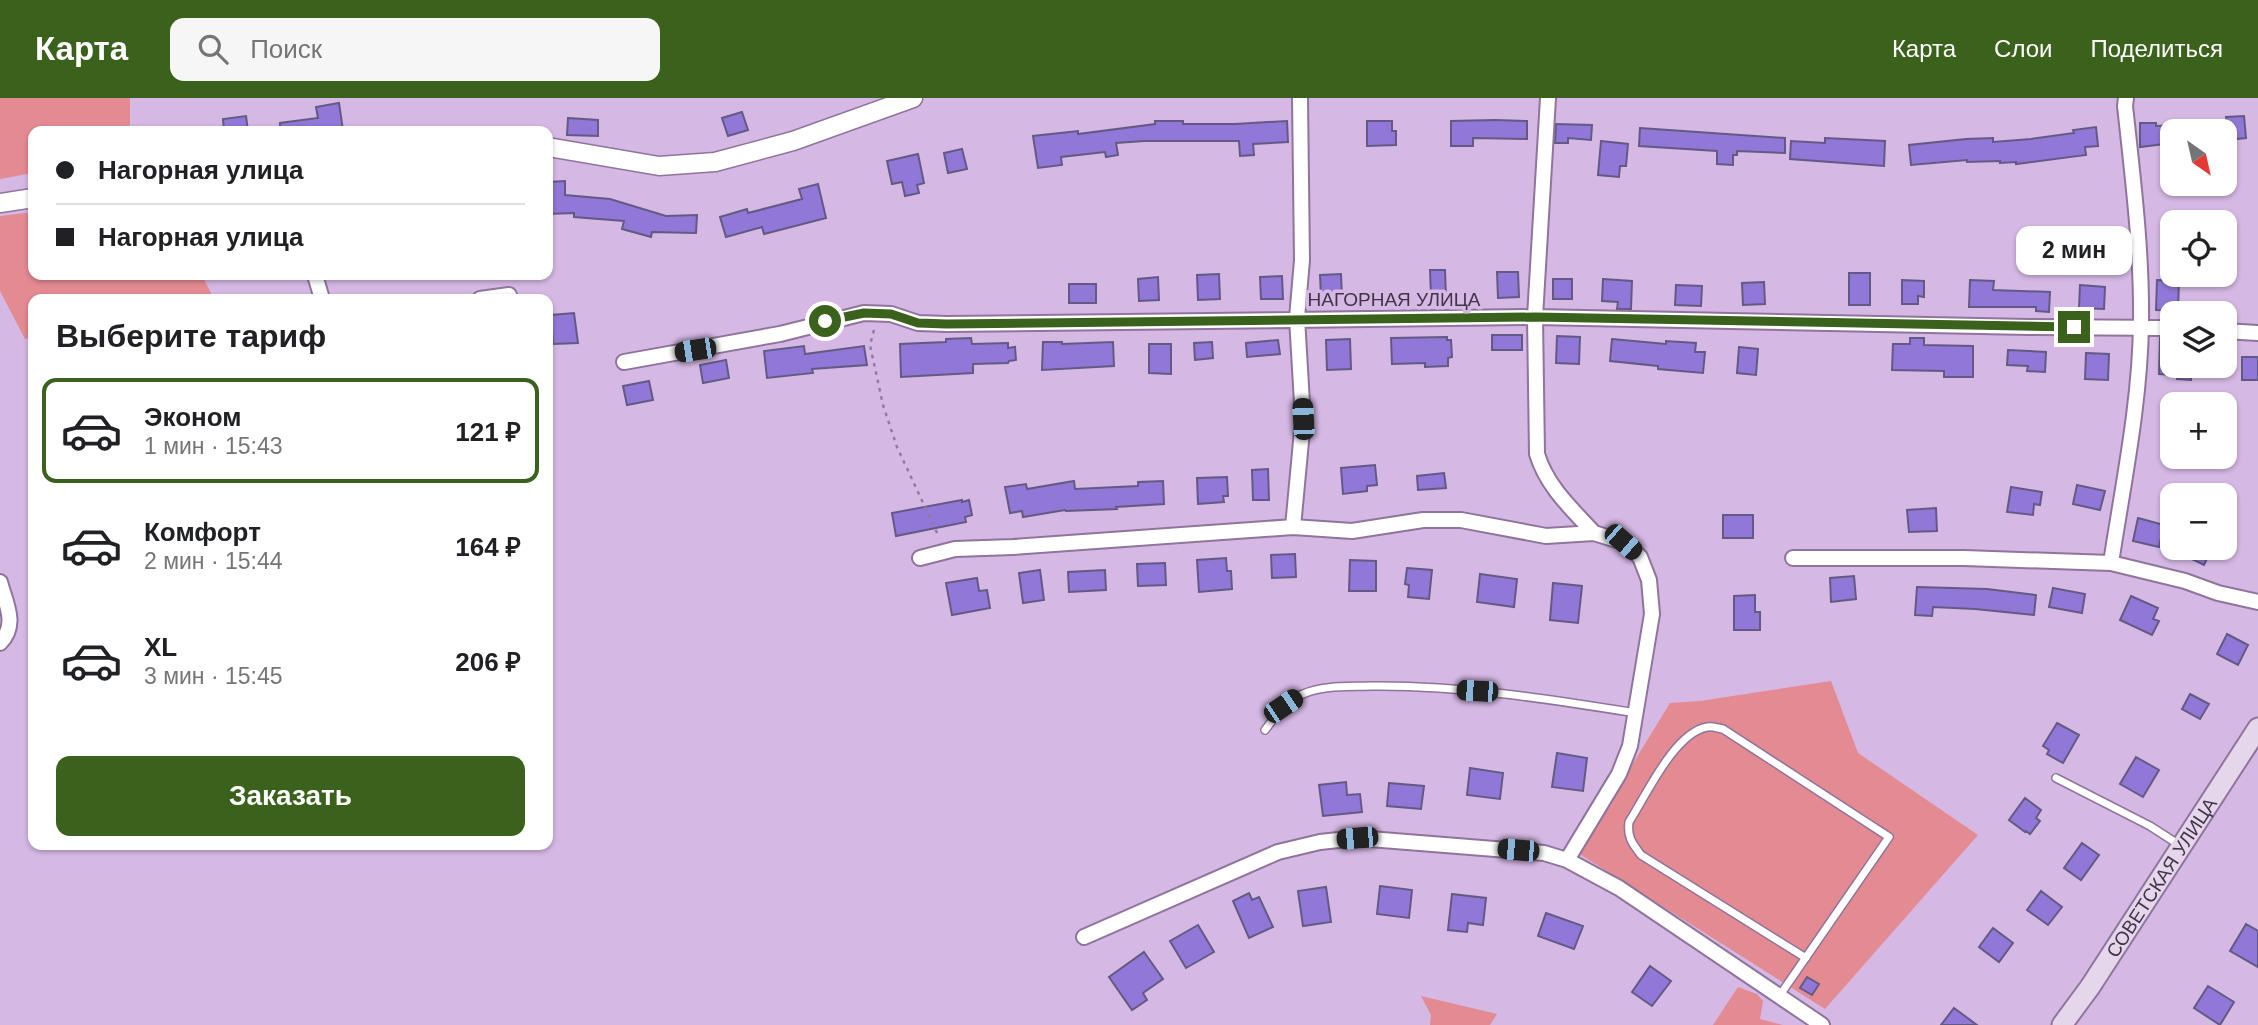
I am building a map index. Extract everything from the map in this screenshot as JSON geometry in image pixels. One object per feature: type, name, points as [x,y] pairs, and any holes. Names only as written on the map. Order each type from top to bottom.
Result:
[{"type":"main road","name":"СОВЕТСКАЯ УЛИЦА","points":[[2062,1025],[2090,987],[2258,728]]},
{"type":"street","points":[[553,147],[659,166],[715,162],[793,141],[914,98]]},
{"type":"street","points":[[1293,527],[1303,419],[1297,318],[1302,260],[1300,98]]},
{"type":"street","points":[[1548,98],[1535,317],[1537,454],[1542,471],[1553,489],[1594,533]]},
{"type":"street","points":[[2111,562],[2134,410],[2141,326],[2138,222],[2126,98]]},
{"type":"street","points":[[0,203],[28,199]]},
{"type":"street","name":"НАГОРНАЯ УЛИЦА","points":[[624,362],[780,334],[864,313],[891,314],[918,323],[947,324],[1535,317],[2160,327]]},
{"type":"street","points":[[2237,332],[2258,333]]},
{"type":"street","points":[[920,558],[941,551],[1293,527],[1352,531],[1423,520],[1461,520],[1546,536],[1594,533],[1623,542],[1640,557],[1649,580],[1652,614],[1636,713],[1630,746],[1619,775],[1567,860]]},
{"type":"street","points":[[1793,558],[1964,558],[2111,562],[2258,602]]},
{"type":"street","points":[[0,582],[11,623],[8,634],[0,643]]},
{"type":"street","points":[[1084,937],[1278,852],[1320,842],[1357,838],[1544,853],[1567,860],[1619,888],[1822,1025]]},
{"type":"lane","points":[[1265,730],[1283,706],[1301,694],[1327,687],[1394,686],[1504,692],[1636,713]]},
{"type":"lane","points":[[1780,995],[1889,837],[1723,729],[1709,726],[1699,729],[1687,736],[1672,752],[1629,822],[1631,842],[1641,855],[1805,958]]},
{"type":"lane","points":[[2056,778],[2150,826],[2181,846]]},
{"type":"path","points":[[891,314],[874,331],[870,345],[883,405],[897,447],[937,531],[941,551]]},
{"type":"shaded area","points":[[0,98],[130,98],[129,126],[28,126],[28,174],[0,179]]},
{"type":"shaded area","points":[[28,213],[28,280],[204,280],[212,294],[28,294],[28,338],[25,339],[0,291],[0,216]]},
{"type":"shaded area","points":[[1831,681],[1858,753],[1978,835],[1825,1009],[1578,853],[1670,703]]},
{"type":"shaded area","points":[[1738,987],[1757,994],[1763,1001],[1760,1019],[1783,1025],[1713,1025]]},
{"type":"shaded area","points":[[1421,996],[1497,1014],[1490,1025],[1430,1025],[1431,1015]]},
{"type":"building","points":[[339,103],[342,126],[280,126],[280,123],[318,118],[316,107]]},
{"type":"building","points":[[742,112],[748,130],[728,136],[722,118]]},
{"type":"building","points":[[246,116],[247,126],[224,126],[223,119]]},
{"type":"building","points":[[2244,116],[2246,138],[2237,139],[2237,119],[2226,117]]},
{"type":"building","points":[[568,118],[598,120],[598,136],[567,135]]},
{"type":"building","points":[[1155,121],[1235,124],[1287,121],[1288,142],[1253,144],[1254,155],[1240,156],[1239,141],[1116,143],[1118,155],[1106,157],[1105,152],[1061,157],[1062,165],[1038,168],[1033,136],[1078,131],[1078,134],[1155,124]]},
{"type":"building","points":[[1367,121],[1392,121],[1392,131],[1396,131],[1396,145],[1367,146]]},
{"type":"building","points":[[1451,121],[1527,121],[1527,139],[1473,138],[1473,146],[1451,146]]},
{"type":"building","points":[[2140,123],[2156,123],[2156,126],[2160,126],[2160,144],[2140,147]]},
{"type":"building","points":[[1556,124],[1592,125],[1591,140],[1568,138],[1568,143],[1555,143]]},
{"type":"building","points":[[2096,127],[2098,146],[2085,147],[2086,155],[2016,164],[1967,160],[1911,165],[1909,145],[1966,139],[1993,138],[1993,142],[2031,139]]},
{"type":"building","points":[[1640,128],[1785,138],[1785,153],[1737,151],[1737,155],[1733,155],[1733,165],[1717,164],[1717,151],[1639,146]]},
{"type":"building","points":[[1825,138],[1885,141],[1884,166],[1790,159],[1791,141],[1825,143]]},
{"type":"building","points":[[1601,141],[1628,144],[1626,166],[1620,166],[1619,177],[1598,175]]},
{"type":"building","points":[[962,149],[967,169],[948,173],[944,153]]},
{"type":"building","points":[[918,154],[924,183],[917,185],[919,193],[905,196],[902,182],[892,184],[887,161]]},
{"type":"building","points":[[565,181],[565,195],[610,199],[666,216],[697,215],[696,233],[652,232],[651,237],[622,229],[624,221],[574,217],[574,213],[553,214],[553,182]]},
{"type":"building","points":[[818,184],[826,218],[764,234],[762,227],[726,237],[720,217],[802,199],[799,189]]},
{"type":"building","points":[[1430,270],[1445,270],[1446,296],[1431,296]]},
{"type":"building","points":[[1497,272],[1518,272],[1519,297],[1498,298]]},
{"type":"building","points":[[1849,273],[1870,273],[1870,305],[1849,305]]},
{"type":"building","points":[[1219,274],[1220,299],[1198,300],[1197,275]]},
{"type":"building","points":[[1341,274],[1342,297],[1321,298],[1320,275]]},
{"type":"building","points":[[1282,276],[1283,299],[1261,299],[1260,277]]},
{"type":"building","points":[[1158,277],[1159,300],[1139,301],[1138,279]]},
{"type":"building","points":[[1553,279],[1572,279],[1572,299],[1553,299]]},
{"type":"building","points":[[1603,279],[1632,281],[1631,309],[1617,309],[1618,302],[1602,301]]},
{"type":"building","points":[[1902,280],[1924,281],[1924,297],[1918,296],[1918,304],[1902,304]]},
{"type":"building","points":[[1970,280],[1994,281],[1993,290],[2050,292],[2049,312],[2036,311],[2036,307],[1969,307]]},
{"type":"building","points":[[2157,280],[2160,280],[2160,287],[2179,287],[2178,301],[2160,301],[2160,310],[2156,310]]},
{"type":"building","points":[[1764,282],[1765,304],[1743,305],[1742,283]]},
{"type":"building","points":[[1069,284],[1096,284],[1096,303],[1069,303]]},
{"type":"building","points":[[1676,285],[1702,286],[1701,306],[1675,305]]},
{"type":"building","points":[[2080,285],[2105,287],[2104,309],[2079,308]]},
{"type":"building","points":[[574,313],[578,343],[553,344],[553,315]]},
{"type":"building","points":[[1492,335],[1522,335],[1522,350],[1492,350]]},
{"type":"building","points":[[1557,336],[1580,337],[1579,364],[1556,363]]},
{"type":"building","points":[[1447,337],[1447,340],[1451,340],[1452,357],[1448,358],[1448,366],[1425,367],[1425,363],[1392,364],[1391,338]]},
{"type":"building","points":[[971,338],[972,344],[1008,343],[1008,348],[1015,347],[1016,360],[1008,363],[973,364],[973,373],[901,377],[900,344]]},
{"type":"building","points":[[1910,338],[1924,338],[1924,345],[1973,346],[1973,377],[1944,377],[1944,371],[1892,370],[1893,344],[1910,344]]},
{"type":"building","points":[[1350,339],[1351,369],[1327,370],[1326,340]]},
{"type":"building","points":[[1612,339],[1666,344],[1666,341],[1696,343],[1695,352],[1705,352],[1703,373],[1610,361]]},
{"type":"building","points":[[1278,340],[1280,354],[1247,357],[1246,343]]},
{"type":"building","points":[[1043,342],[1113,342],[1114,366],[1042,370]]},
{"type":"building","points":[[1212,342],[1213,358],[1195,360],[1194,343]]},
{"type":"building","points":[[1149,344],[1171,344],[1171,374],[1149,373]]},
{"type":"building","points":[[804,346],[805,354],[864,346],[867,365],[812,369],[813,373],[767,378],[764,351]]},
{"type":"building","points":[[1739,347],[1758,349],[1756,375],[1737,373]]},
{"type":"building","points":[[2008,350],[2046,352],[2045,372],[2027,371],[2028,366],[2007,365]]},
{"type":"building","points":[[2086,353],[2109,354],[2108,380],[2085,379]]},
{"type":"building","points":[[2242,357],[2258,357],[2258,380],[2242,380]]},
{"type":"building","points":[[726,360],[729,378],[703,383],[700,365]]},
{"type":"building","points":[[649,381],[653,400],[627,405],[623,386]]},
{"type":"building","points":[[1375,465],[1377,485],[1367,486],[1367,491],[1343,494],[1341,468]]},
{"type":"building","points":[[1268,469],[1269,500],[1253,500],[1252,470]]},
{"type":"building","points":[[1444,473],[1446,488],[1418,490],[1417,476]]},
{"type":"building","points":[[1227,477],[1228,496],[1223,496],[1224,502],[1198,504],[1197,478]]},
{"type":"building","points":[[1074,481],[1075,489],[1138,486],[1138,482],[1163,481],[1164,504],[1116,507],[1117,509],[1065,510],[1023,517],[1022,511],[1010,513],[1005,487],[1026,484],[1027,489]]},
{"type":"building","points":[[2077,485],[2105,491],[2100,510],[2073,504]]},
{"type":"building","points":[[2011,487],[2042,492],[2040,505],[2034,504],[2033,515],[2007,512]]},
{"type":"building","points":[[969,500],[972,515],[965,517],[966,522],[896,536],[892,513]]},
{"type":"building","points":[[1936,508],[1937,531],[1909,532],[1907,510]]},
{"type":"building","points":[[1723,515],[1753,515],[1753,538],[1723,538]]},
{"type":"building","points":[[2138,518],[2160,524],[2159,547],[2133,541]]},
{"type":"building","points":[[1295,554],[1296,577],[1272,578],[1271,555]]},
{"type":"building","points":[[1226,558],[1227,571],[1231,571],[1232,589],[1199,592],[1197,560]]},
{"type":"building","points":[[1350,560],[1376,561],[1376,591],[1349,591]]},
{"type":"building","points":[[2194,560],[2206,560],[2204,565]]},
{"type":"building","points":[[1165,563],[1166,585],[1138,586],[1137,564]]},
{"type":"building","points":[[1407,568],[1432,570],[1429,599],[1408,597],[1409,585],[1405,584]]},
{"type":"building","points":[[1040,570],[1044,600],[1023,603],[1019,573]]},
{"type":"building","points":[[1105,570],[1106,590],[1069,592],[1068,572]]},
{"type":"building","points":[[1480,574],[1517,579],[1514,607],[1477,602]]},
{"type":"building","points":[[1854,576],[1856,599],[1831,602],[1830,578]]},
{"type":"building","points":[[977,578],[979,591],[987,590],[990,608],[952,615],[946,583]]},
{"type":"building","points":[[1553,583],[1582,586],[1578,623],[1550,620]]},
{"type":"building","points":[[1917,587],[1987,589],[2036,595],[2034,615],[1933,607],[1932,616],[1915,615]]},
{"type":"building","points":[[2053,588],[2085,594],[2082,613],[2049,607]]},
{"type":"building","points":[[1755,595],[1755,612],[1760,612],[1760,630],[1734,630],[1734,596]]},
{"type":"building","points":[[2131,596],[2158,608],[2153,619],[2159,621],[2152,635],[2120,620]]},
{"type":"building","points":[[2227,634],[2248,645],[2238,665],[2217,654]]},
{"type":"building","points":[[2190,694],[2209,704],[2200,719],[2182,709]]},
{"type":"building","points":[[2057,723],[2079,735],[2063,763],[2047,754],[2049,750],[2043,746]]},
{"type":"building","points":[[1557,753],[1587,758],[1583,791],[1552,787]]},
{"type":"building","points":[[2136,757],[2159,770],[2143,797],[2120,784]]},
{"type":"building","points":[[1470,768],[1503,773],[1500,799],[1467,795]]},
{"type":"building","points":[[1346,782],[1347,795],[1360,794],[1362,812],[1323,816],[1319,785]]},
{"type":"building","points":[[1389,783],[1424,786],[1421,809],[1387,806]]},
{"type":"building","points":[[2025,798],[2041,810],[2036,818],[2040,821],[2030,834],[2009,820]]},
{"type":"building","points":[[2082,843],[2099,855],[2081,880],[2064,868]]},
{"type":"building","points":[[1380,886],[1412,890],[1409,918],[1377,914]]},
{"type":"building","points":[[1326,887],[1331,922],[1303,926],[1298,891]]},
{"type":"building","points":[[2041,891],[2062,907],[2048,925],[2027,910]]},
{"type":"building","points":[[1249,893],[1252,900],[1259,897],[1273,927],[1249,938],[1233,901]]},
{"type":"building","points":[[1452,894],[1486,898],[1483,925],[1468,923],[1467,932],[1448,930]]},
{"type":"building","points":[[1546,913],[1583,926],[1574,949],[1538,936]]},
{"type":"building","points":[[2246,924],[2258,931],[2258,967],[2230,951]]},
{"type":"building","points":[[1198,925],[1214,952],[1186,968],[1170,941]]},
{"type":"building","points":[[1993,928],[2013,943],[1999,962],[1979,947]]},
{"type":"building","points":[[1144,952],[1163,979],[1143,993],[1147,1000],[1132,1010],[1109,977]]},
{"type":"building","points":[[1650,966],[1671,981],[1652,1006],[1632,992]]},
{"type":"building","points":[[1807,977],[1819,984],[1812,995],[1800,988]]},
{"type":"building","points":[[2208,986],[2234,1002],[2220,1025],[2194,1008]]},
{"type":"building","points":[[1954,1008],[1977,1025],[1941,1025]]},
{"type":"route","points":[[825,321],[864,313],[891,314],[918,323],[947,324],[1535,317],[2074,327]]}]
